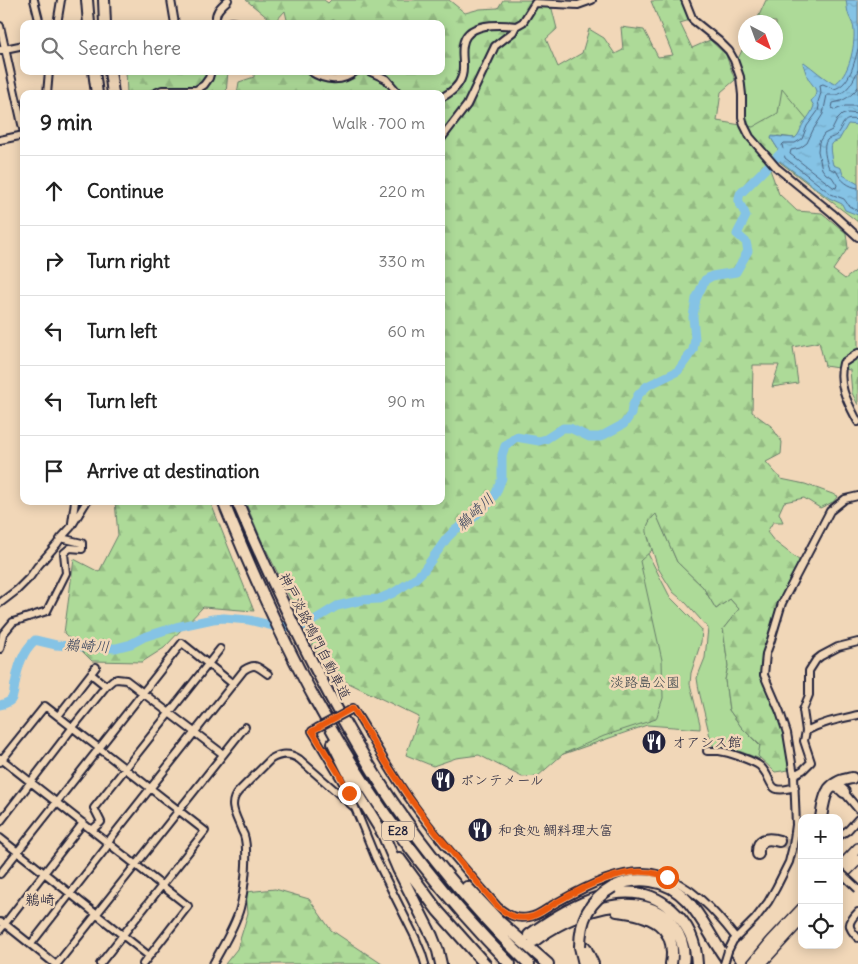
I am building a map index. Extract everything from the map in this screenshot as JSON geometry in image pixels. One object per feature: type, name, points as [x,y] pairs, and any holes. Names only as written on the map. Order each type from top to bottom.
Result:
[{"type":"highway","points":[[87,0],[89,20]]},
{"type":"highway","points":[[104,0],[105,20]]},
{"type":"highway","points":[[95,75],[96,90]]},
{"type":"highway","points":[[111,75],[112,90]]},
{"type":"highway","name":"神戸淡路鳴門自動車道","points":[[224,505],[277,624],[316,703],[354,765],[374,797],[432,876],[459,909],[510,964]]},
{"type":"highway","name":"神戸淡路鳴門自動車道","points":[[239,505],[276,589],[321,678],[387,792],[427,848],[487,920],[529,964]]},
{"type":"highway","points":[[316,703],[359,795],[399,859],[450,926],[485,964]]},
{"type":"highway","points":[[822,814],[823,804],[830,787],[836,782],[855,777]]},
{"type":"highway","points":[[827,792],[834,787],[844,792]]},
{"type":"highway","points":[[383,834],[398,869],[432,936],[441,964]]},
{"type":"highway","points":[[758,854],[758,847],[762,841],[768,839],[779,841]]},
{"type":"highway","points":[[427,848],[500,922],[548,964]]},
{"type":"highway","points":[[584,964],[582,947],[585,921],[595,901],[613,887],[628,882],[644,880],[662,884],[676,890],[695,910],[730,964]]},
{"type":"highway","points":[[683,964],[684,952],[676,930],[667,918],[656,911],[642,907],[624,905],[579,915],[532,938],[569,910],[597,897],[625,892],[642,894],[658,899],[682,919],[692,939],[697,964]]},
{"type":"highway","points":[[579,915],[617,911],[638,914],[652,919],[662,927],[669,938],[672,951],[671,964]]},
{"type":"highway","points":[[582,947],[592,964]]},
{"type":"main road","points":[[843,865],[858,848]]},
{"type":"main road","points":[[843,875],[858,860]]},
{"type":"main road","points":[[752,964],[798,912]]},
{"type":"main road","points":[[761,964],[798,923]]},
{"type":"street","points":[[34,0],[39,20]]},
{"type":"street","points":[[58,20],[61,0]]},
{"type":"street","points":[[171,0],[174,20]]},
{"type":"street","points":[[215,20],[219,8],[228,0]]},
{"type":"street","points":[[445,134],[466,105],[495,46],[513,32],[516,26],[523,22],[535,4],[578,5],[592,0]]},
{"type":"street","points":[[685,0],[693,20],[719,41],[729,51],[734,60],[740,77],[742,118],[750,137],[776,166],[858,237]]},
{"type":"street","points":[[445,96],[458,86],[462,78],[464,69],[463,45],[470,32],[477,28],[491,25],[516,26]]},
{"type":"street","points":[[0,26],[3,50],[20,118]]},
{"type":"street","points":[[3,50],[20,46]]},
{"type":"street","points":[[47,90],[49,75]]},
{"type":"street","points":[[162,90],[196,90],[204,85],[210,75]]},
{"type":"street","points":[[318,75],[325,79],[334,80],[351,75]]},
{"type":"street","points":[[378,75],[386,79],[396,90]]},
{"type":"street","points":[[0,140],[20,135]]},
{"type":"street","points":[[858,353],[843,363],[841,376],[844,394],[858,422]]},
{"type":"street","points":[[724,964],[728,951],[736,938],[768,902],[785,869],[793,846],[796,825],[794,775],[787,733],[764,675],[766,654],[782,603],[830,511],[845,499],[858,496]]},
{"type":"street","points":[[71,527],[74,505]]},
{"type":"street","points":[[0,604],[30,577],[71,527],[85,505]]},
{"type":"street","points":[[0,649],[3,634],[13,622],[47,611],[66,572],[64,553],[70,548],[82,549],[82,543],[61,538]]},
{"type":"street","points":[[794,775],[803,770],[810,762],[804,741],[806,731],[803,710],[808,695],[809,671],[821,656],[838,647],[858,642]]},
{"type":"street","points":[[0,874],[182,643],[233,684]]},
{"type":"street","points":[[92,830],[101,822],[94,808],[220,649]]},
{"type":"street","points":[[30,944],[244,670],[251,666],[256,666],[268,674]]},
{"type":"street","points":[[58,716],[96,667]]},
{"type":"street","points":[[91,674],[106,686]]},
{"type":"street","points":[[0,822],[73,727],[113,680],[126,680],[223,754]]},
{"type":"street","points":[[100,964],[122,935],[162,885],[205,831],[45,706],[1,760],[31,782],[109,843],[136,865],[162,885],[188,906],[143,964]]},
{"type":"street","points":[[425,964],[415,937],[381,871],[349,793],[312,731],[353,708],[387,764],[424,819],[498,907],[507,914],[518,917],[532,917],[569,896],[618,875],[642,872],[656,873],[667,877],[697,895],[714,911],[736,938]]},
{"type":"street","points":[[806,731],[819,724],[858,715]]},
{"type":"street","points":[[83,823],[2,925],[56,964],[245,727]]},
{"type":"street","points":[[707,751],[721,751],[758,765],[763,770],[771,786],[778,790],[787,790],[795,787]]},
{"type":"street","points":[[213,964],[240,908],[246,849],[244,835],[235,817],[233,808],[233,801],[238,792],[271,759],[289,754],[307,765],[355,808]]},
{"type":"street","points":[[855,777],[846,781],[843,789],[858,809]]},
{"type":"street","points":[[843,833],[858,819]]},
{"type":"street","points":[[0,838],[149,956]]},
{"type":"street","points":[[843,877],[858,870]]},
{"type":"street","points":[[843,875],[856,890]]},
{"type":"street","points":[[843,882],[856,890]]},
{"type":"street","points":[[856,934],[849,926],[858,912]]},
{"type":"green space","points":[[246,0],[324,0],[328,3],[331,0],[449,0],[465,13],[480,9],[498,8],[503,0],[534,0],[552,9],[557,29],[546,39],[558,67],[582,53],[589,29],[604,38],[615,54],[623,50],[621,27],[644,30],[658,57],[673,55],[651,1],[682,0],[690,20],[680,23],[692,48],[710,40],[726,55],[735,80],[721,92],[717,121],[753,127],[778,113],[782,89],[807,119],[795,138],[778,136],[771,138],[779,154],[768,164],[779,194],[797,211],[822,213],[846,233],[848,248],[833,270],[845,279],[858,269],[858,405],[852,393],[850,370],[825,366],[819,342],[793,347],[798,383],[772,387],[779,365],[753,365],[752,412],[771,426],[782,442],[781,454],[766,462],[781,479],[805,484],[838,496],[833,502],[820,508],[804,498],[784,502],[779,513],[783,522],[773,522],[767,532],[774,541],[800,561],[775,614],[762,678],[783,730],[789,770],[775,772],[758,756],[760,745],[742,728],[729,710],[725,680],[728,666],[723,629],[739,609],[730,599],[716,609],[703,587],[677,562],[656,514],[647,527],[647,535],[652,550],[640,561],[662,660],[663,698],[656,719],[604,736],[563,754],[538,776],[522,777],[479,755],[456,758],[433,766],[406,755],[419,717],[326,672],[261,539],[247,505],[445,505],[445,90],[238,90],[239,82],[254,77],[254,75],[445,75],[445,20],[287,20],[285,11],[277,20],[270,20]]},
{"type":"green space","points":[[766,0],[858,0],[858,222],[768,153],[744,125],[736,63],[738,59],[783,60],[783,15],[759,15]]},
{"type":"green space","points":[[126,75],[228,75],[226,90],[127,90]]},
{"type":"green space","points":[[115,505],[212,505],[254,611],[203,607],[164,648],[142,662],[92,661],[64,633],[74,559],[99,572],[118,535]]},
{"type":"green space","name":"淡路島公園","points":[[656,513],[677,562],[703,587],[716,609],[730,599],[739,609],[723,629],[728,666],[725,680],[729,710],[742,728],[762,748],[760,759],[731,748],[712,745],[697,678],[705,658],[708,628],[686,603],[673,592],[658,568],[646,530],[649,521]]},
{"type":"green space","name":"淡路島公園","points":[[643,544],[670,597],[702,630],[701,642],[691,673],[690,684],[700,729],[647,725],[555,757],[633,586]]},
{"type":"green space","points":[[275,889],[309,899],[331,930],[382,964],[225,964],[237,949],[248,913],[246,892]]},
{"type":"water","points":[[846,0],[858,0],[858,125],[848,124],[839,140],[831,144],[830,151],[833,165],[841,168],[843,175],[858,184],[858,215],[845,210],[842,204],[829,198],[780,161],[778,149],[771,138],[772,136],[795,138],[813,109],[814,106],[811,101],[816,90],[807,76],[804,62],[834,84],[844,75],[852,53],[854,37],[854,27],[848,14]]},
{"type":"waterway","name":"鵜崎川","points":[[0,705],[11,700],[21,660],[35,640],[56,645],[116,648],[176,627],[224,618],[249,620],[274,626],[299,627],[306,625],[337,606],[362,600],[379,599],[393,593],[415,579],[424,570],[447,538],[455,530],[472,519],[488,504],[496,493],[502,478],[502,455],[505,446],[516,437],[539,441],[546,439],[563,428],[570,428],[589,437],[600,437],[624,424],[631,414],[638,395],[647,386],[678,371],[693,350],[695,339],[693,317],[696,299],[705,280],[712,276],[736,272],[748,251],[746,242],[737,234],[746,216],[739,203],[740,194],[781,153]]},
{"type":"tunnel","points":[[779,841],[798,848]]},
{"type":"tunnel","points":[[498,964],[528,935]]},
{"type":"place","name":"オアシス館","points":[[654,742]]},
{"type":"place","name":"ポンテメール","points":[[443,780]]},
{"type":"place","name":"和食処 鯛料理大富","points":[[480,830]]},
{"type":"district","name":"鵜崎","points":[[40,900]]},
{"type":"route","points":[[349,793],[312,731],[353,708],[383,758],[424,819],[498,907],[507,914],[513,917],[532,917],[569,896],[618,875],[642,872],[656,873],[667,877]]}]
